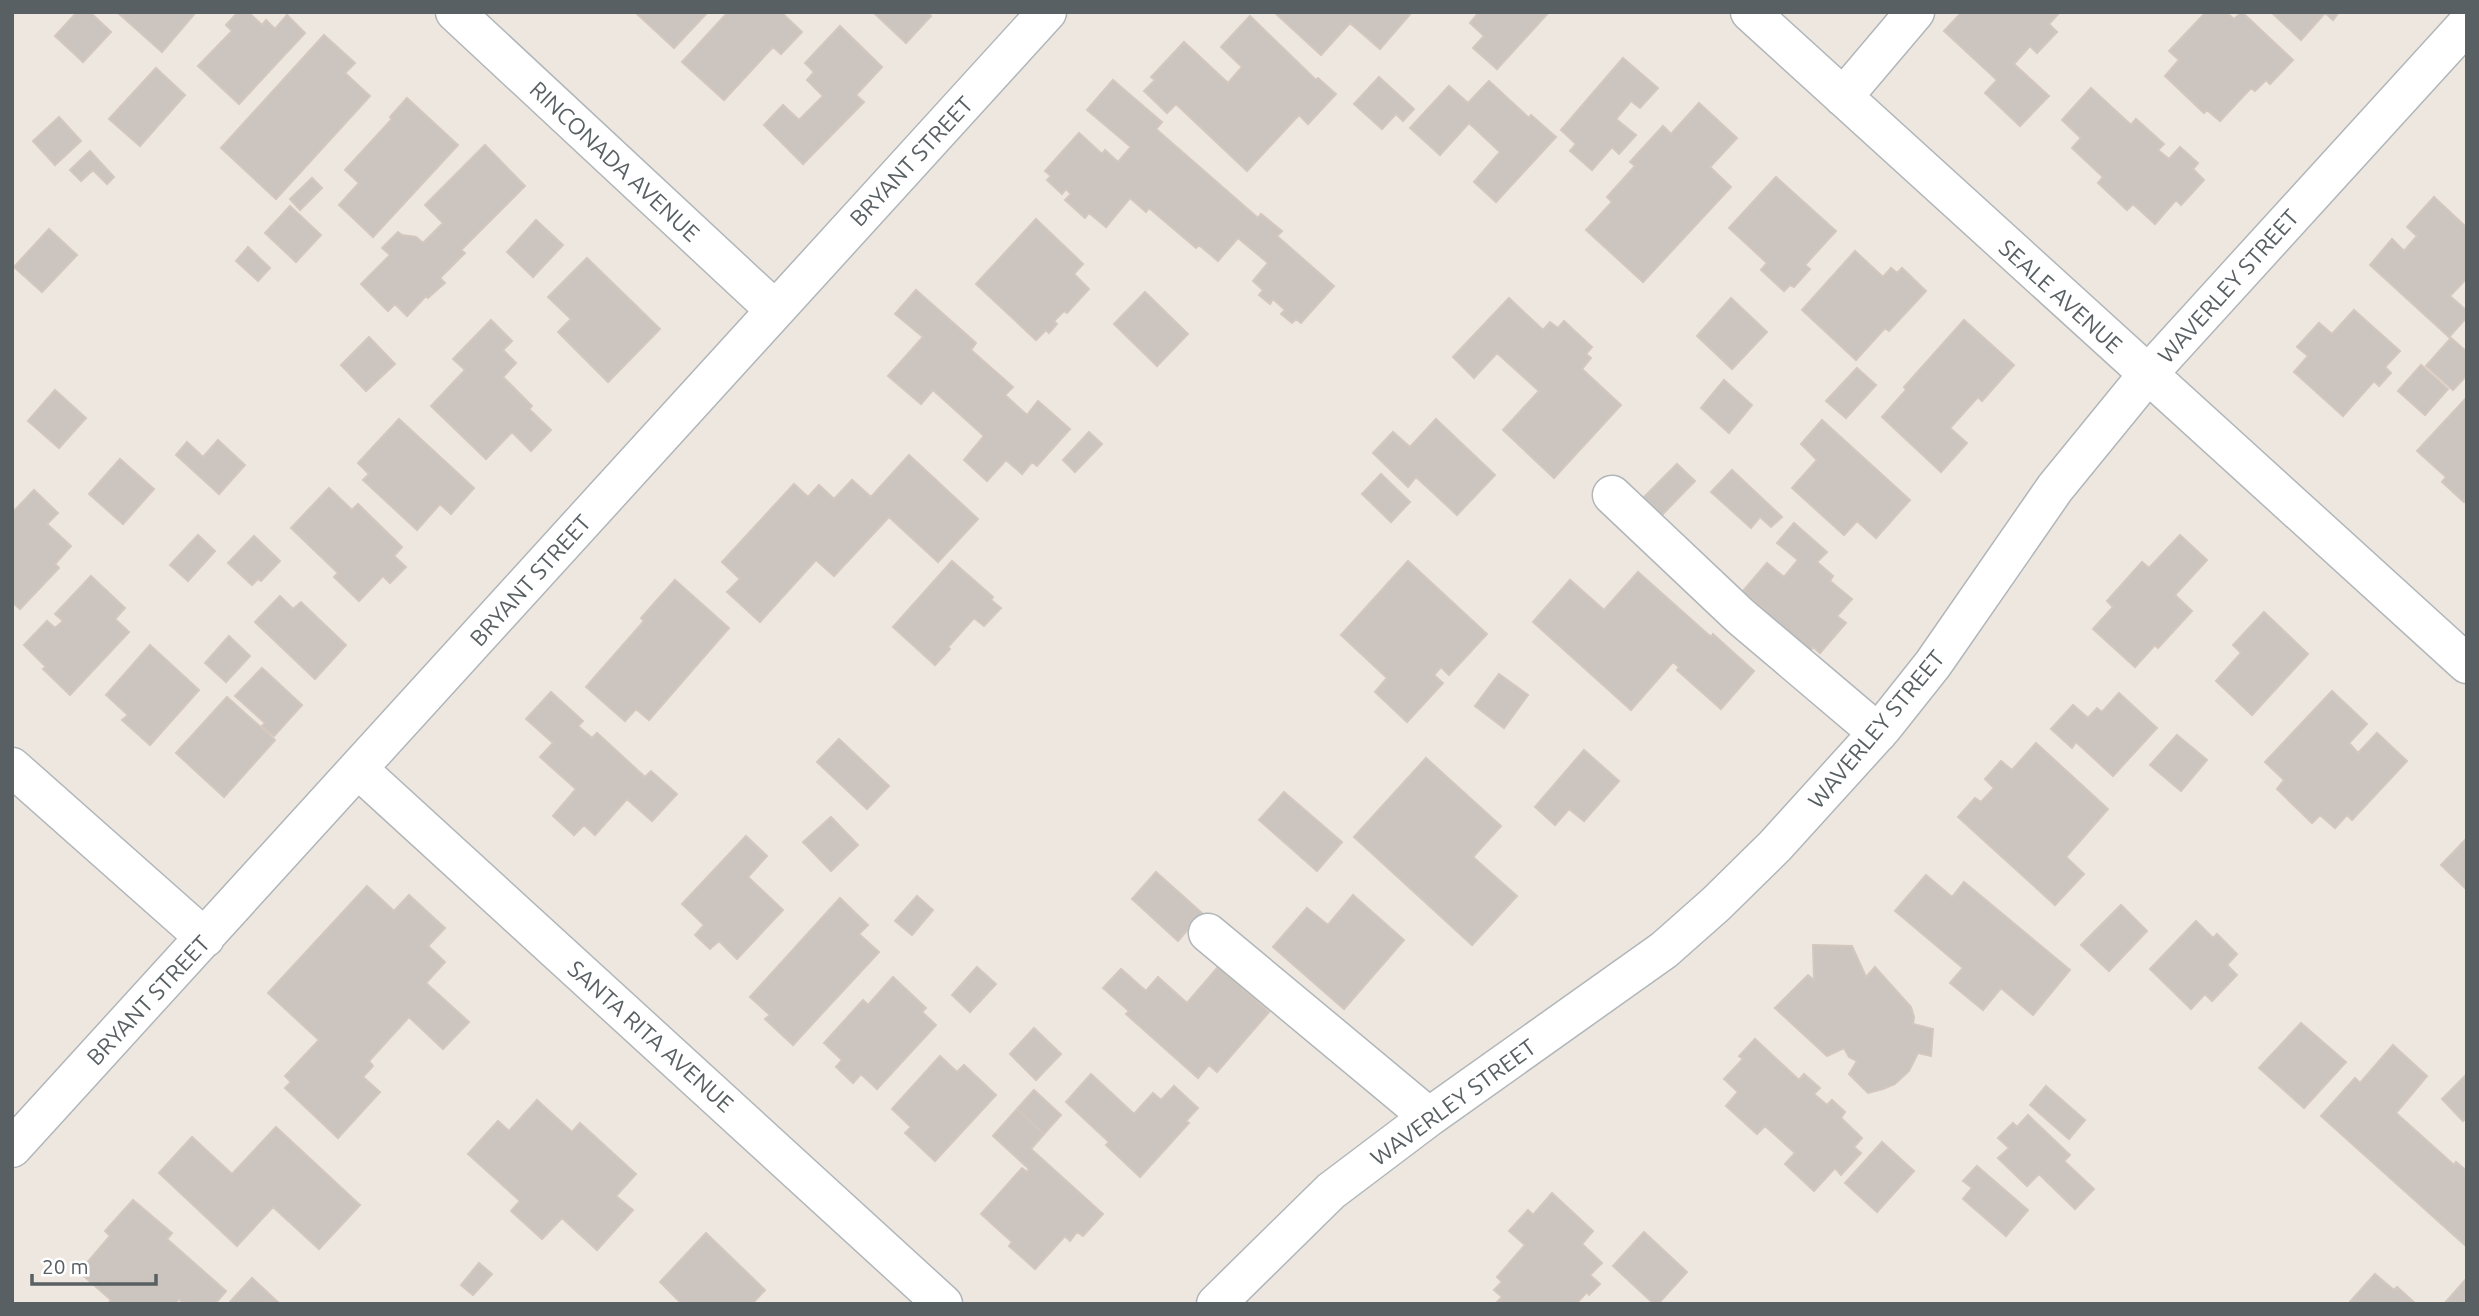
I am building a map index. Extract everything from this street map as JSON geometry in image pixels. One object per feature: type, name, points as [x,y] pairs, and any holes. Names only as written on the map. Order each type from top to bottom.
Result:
[{"type":"street","name":"RINCONADA AVENUE","points":[[455,12],[775,310]]},
{"type":"street","name":"BRYANT STREET","points":[[12,1148],[1047,12]]},
{"type":"street","name":"SEALE AVENUE","points":[[1750,12],[2467,664]]},
{"type":"street","points":[[1843,97],[1915,12]]},
{"type":"street","name":"WAVERLEY STREET","points":[[1216,1304],[1331,1191],[1429,1117],[1670,945],[1775,846],[1878,733],[1933,664],[2055,488],[2147,374],[2467,24]]},
{"type":"street","points":[[1612,495],[1741,616],[1878,733]]},
{"type":"street","points":[[12,767],[205,938]]},
{"type":"street","name":"SANTA RITA AVENUE","points":[[358,769],[943,1304]]},
{"type":"street","points":[[1208,933],[1429,1117]]},
{"type":"building","points":[[77,12],[90,12],[111,32],[83,62],[55,36]]},
{"type":"building","points":[[117,12],[196,12],[162,52]]},
{"type":"building","points":[[238,12],[248,12],[262,25],[266,20],[275,29],[287,15],[305,33],[239,104],[198,66],[232,31],[226,25]]},
{"type":"building","points":[[635,12],[708,12],[674,48]]},
{"type":"building","points":[[728,12],[781,12],[802,32],[781,54],[773,47],[724,100],[682,62]]},
{"type":"building","points":[[873,12],[930,12],[931,16],[906,43]]},
{"type":"building","points":[[1274,12],[1412,12],[1380,49],[1350,23],[1321,55]]},
{"type":"building","points":[[1479,12],[1549,12],[1497,69],[1473,48],[1484,36],[1470,23]]},
{"type":"building","points":[[1962,12],[2060,12],[2049,24],[2057,32],[2037,53],[2030,46],[2014,64],[2049,96],[2020,126],[1985,93],[1997,80],[1944,31]]},
{"type":"building","points":[[2206,12],[2226,12],[2234,19],[2242,12],[2293,60],[2270,84],[2266,80],[2255,91],[2251,88],[2220,121],[2207,110],[2204,113],[2165,76],[2179,60],[2169,51]]},
{"type":"building","points":[[2271,12],[2339,12],[2333,20],[2325,13],[2301,40]]},
{"type":"building","points":[[1250,16],[1316,80],[1318,78],[1336,94],[1308,124],[1299,115],[1247,171],[1176,104],[1167,113],[1144,91],[1155,80],[1151,77],[1184,42],[1228,83],[1242,67],[1221,47]]},
{"type":"building","points":[[840,26],[882,67],[856,95],[864,102],[803,164],[764,125],[783,105],[799,120],[823,96],[807,80],[814,72],[805,63]]},
{"type":"building","points":[[324,35],[355,63],[345,73],[370,96],[276,199],[221,148]]},
{"type":"building","points":[[1623,58],[1658,88],[1640,108],[1631,101],[1616,119],[1636,135],[1619,154],[1612,147],[1592,170],[1570,151],[1576,144],[1561,130]]},
{"type":"building","points":[[156,68],[185,95],[140,146],[109,119]]},
{"type":"building","points":[[1379,77],[1414,109],[1403,121],[1396,114],[1382,129],[1354,104]]},
{"type":"building","points":[[1113,80],[1162,122],[1156,129],[1258,218],[1261,214],[1282,231],[1277,236],[1334,286],[1301,323],[1296,319],[1292,323],[1281,314],[1285,310],[1273,299],[1270,304],[1259,295],[1263,290],[1253,281],[1268,263],[1238,238],[1218,261],[1199,245],[1196,248],[1149,208],[1146,212],[1130,198],[1106,227],[1089,213],[1085,218],[1065,200],[1071,194],[1066,189],[1062,194],[1047,180],[1051,176],[1045,171],[1079,133],[1102,154],[1105,150],[1118,162],[1131,147],[1087,110]]},
{"type":"building","points":[[1489,81],[1529,118],[1531,115],[1556,137],[1496,202],[1474,182],[1500,152],[1469,123],[1440,155],[1410,128],[1449,86],[1468,103]]},
{"type":"building","points":[[2091,88],[2131,125],[2136,119],[2164,144],[2158,150],[2169,159],[2180,147],[2198,163],[2193,169],[2204,180],[2181,205],[2176,200],[2155,224],[2133,204],[2127,210],[2098,183],[2103,177],[2072,148],[2081,138],[2062,120]]},
{"type":"building","points":[[407,98],[458,145],[373,237],[339,205],[359,183],[345,170],[392,119],[390,117]]},
{"type":"building","points":[[1699,103],[1737,138],[1710,167],[1731,187],[1643,282],[1586,230],[1612,202],[1607,197],[1635,166],[1630,162],[1663,126],[1671,134]]},
{"type":"building","points":[[59,117],[81,141],[55,165],[33,141]]},
{"type":"building","points":[[485,145],[525,186],[461,250],[465,253],[440,278],[445,283],[428,298],[426,296],[407,316],[395,304],[388,311],[361,284],[390,255],[382,248],[398,232],[416,237],[423,243],[443,223],[425,205]]},
{"type":"building","points":[[90,151],[114,177],[107,184],[93,170],[81,181],[70,170]]},
{"type":"building","points":[[1776,177],[1836,231],[1805,265],[1810,269],[1794,287],[1790,285],[1784,291],[1761,270],[1767,263],[1729,228]]},
{"type":"building","points":[[312,178],[322,188],[300,210],[290,199]]},
{"type":"building","points":[[2434,197],[2467,228],[2467,278],[2450,296],[2467,311],[2467,317],[2449,337],[2370,265],[2392,239],[2404,251],[2417,236],[2407,227]]},
{"type":"building","points":[[290,206],[321,235],[296,262],[265,233]]},
{"type":"building","points":[[1036,219],[1083,264],[1074,274],[1089,289],[1067,313],[1064,311],[1054,321],[1057,324],[1049,333],[1046,330],[1036,340],[976,284]]},
{"type":"building","points":[[536,220],[563,245],[533,277],[507,252]]},
{"type":"building","points":[[49,229],[77,255],[42,292],[14,267]]},
{"type":"building","points":[[248,247],[270,268],[258,281],[236,261]]},
{"type":"building","points":[[1855,251],[1883,277],[1891,268],[1897,273],[1902,268],[1926,291],[1889,331],[1885,328],[1856,360],[1802,310]]},
{"type":"building","points":[[587,258],[660,329],[608,382],[558,332],[571,319],[548,297]]},
{"type":"building","points":[[916,290],[976,343],[971,350],[1013,387],[1005,395],[1027,415],[1038,401],[1070,429],[1037,466],[1032,462],[1022,474],[1006,460],[987,481],[964,460],[984,436],[933,390],[921,404],[888,376],[923,337],[895,314]]},
{"type":"building","points":[[1145,292],[1188,334],[1157,366],[1114,324]]},
{"type":"building","points":[[1509,298],[1543,330],[1550,322],[1558,328],[1564,321],[1592,347],[1586,354],[1591,358],[1582,369],[1621,405],[1554,478],[1503,430],[1539,391],[1497,353],[1474,378],[1453,357]]},
{"type":"building","points":[[1731,298],[1767,332],[1732,369],[1697,336]]},
{"type":"building","points":[[2354,310],[2400,351],[2385,367],[2391,373],[2379,386],[2374,381],[2343,416],[2294,372],[2308,356],[2297,347],[2319,323],[2332,334]]},
{"type":"building","points":[[491,320],[512,341],[503,350],[516,363],[503,377],[532,406],[529,409],[551,430],[531,451],[512,432],[486,459],[431,406],[465,370],[453,359]]},
{"type":"building","points":[[1964,320],[2014,365],[1982,401],[1978,397],[1950,428],[1967,443],[1941,472],[1882,417],[1906,390],[1904,387]]},
{"type":"building","points":[[369,337],[395,364],[366,391],[341,365]]},
{"type":"building","points":[[2451,338],[2467,352],[2467,375],[2453,390],[2426,366]]},
{"type":"building","points":[[2421,365],[2448,389],[2425,415],[2398,391]]},
{"type":"building","points":[[1857,368],[1876,385],[1846,418],[1826,401]]},
{"type":"building","points":[[1724,380],[1752,405],[1729,433],[1701,408]]},
{"type":"building","points":[[55,390],[86,418],[59,448],[28,421]]},
{"type":"building","points":[[2467,397],[2467,499],[2464,502],[2442,482],[2446,477],[2417,451]]},
{"type":"building","points":[[399,419],[474,488],[451,514],[440,504],[417,530],[363,480],[369,474],[358,463]]},
{"type":"building","points":[[1436,419],[1495,475],[1457,515],[1416,477],[1408,487],[1373,453],[1393,432],[1410,447]]},
{"type":"building","points":[[1822,420],[1910,500],[1876,538],[1857,521],[1844,535],[1792,488],[1817,460],[1801,444]]},
{"type":"building","points":[[1089,432],[1102,444],[1075,472],[1063,460]]},
{"type":"building","points":[[218,440],[245,465],[219,494],[176,455],[187,442],[203,457]]},
{"type":"building","points":[[909,455],[978,519],[938,562],[889,517],[834,576],[816,560],[760,622],[727,592],[740,579],[722,562],[794,484],[808,497],[819,485],[834,499],[852,480],[871,497]]},
{"type":"building","points":[[120,459],[154,489],[123,524],[89,494]]},
{"type":"building","points":[[1677,464],[1695,481],[1658,519],[1640,501]]},
{"type":"building","points":[[1732,470],[1782,517],[1771,527],[1760,517],[1751,528],[1711,492]]},
{"type":"building","points":[[1381,474],[1410,502],[1391,522],[1362,494]]},
{"type":"building","points":[[329,488],[352,510],[358,504],[402,547],[394,556],[406,567],[390,583],[383,576],[359,601],[334,577],[338,573],[291,528]]},
{"type":"building","points":[[34,490],[58,513],[47,524],[71,546],[55,564],[59,568],[20,609],[12,602],[12,513]]},
{"type":"building","points":[[1794,523],[1827,552],[1817,562],[1833,576],[1830,581],[1852,599],[1837,616],[1846,623],[1820,653],[1813,647],[1800,663],[1753,623],[1764,609],[1743,591],[1767,563],[1784,577],[1798,560],[1777,543]]},
{"type":"building","points":[[198,535],[215,551],[188,581],[170,565]]},
{"type":"building","points":[[2180,535],[2207,560],[2175,595],[2192,611],[2158,648],[2155,645],[2135,667],[2093,629],[2113,607],[2107,601],[2142,562],[2149,568]]},
{"type":"building","points":[[254,536],[280,561],[261,581],[258,579],[252,585],[228,563]]},
{"type":"building","points":[[952,561],[993,597],[991,600],[1001,608],[984,626],[974,618],[935,665],[893,627]]},
{"type":"building","points":[[1408,561],[1487,634],[1449,675],[1441,667],[1434,675],[1443,683],[1407,722],[1375,692],[1387,678],[1341,635]]},
{"type":"building","points":[[1638,572],[1754,671],[1721,709],[1677,670],[1679,667],[1673,662],[1631,710],[1533,622],[1570,580],[1604,610]]},
{"type":"building","points":[[91,576],[125,608],[115,619],[129,632],[70,695],[43,669],[46,667],[24,645],[47,621],[55,628],[63,621],[55,614]]},
{"type":"building","points":[[675,580],[729,628],[649,720],[636,709],[625,721],[586,687],[644,621],[641,618]]},
{"type":"building","points":[[280,596],[293,609],[301,602],[346,645],[315,679],[255,622]]},
{"type":"building","points":[[2264,612],[2308,654],[2252,715],[2216,681],[2241,653],[2233,645]]},
{"type":"building","points":[[229,636],[250,656],[226,682],[205,663]]},
{"type":"building","points":[[150,645],[199,690],[150,745],[122,720],[128,715],[106,695]]},
{"type":"building","points":[[262,668],[302,705],[274,736],[262,726],[265,723],[235,696]]},
{"type":"building","points":[[1499,674],[1528,695],[1504,728],[1475,706]]},
{"type":"building","points":[[2332,691],[2367,724],[2349,743],[2358,753],[2377,733],[2407,761],[2352,820],[2347,815],[2335,828],[2320,815],[2312,823],[2277,789],[2284,780],[2265,762]]},
{"type":"building","points":[[551,692],[583,721],[578,726],[592,738],[597,733],[645,777],[651,771],[677,794],[652,821],[627,799],[595,835],[584,825],[574,835],[553,816],[576,789],[540,757],[553,743],[526,719]]},
{"type":"building","points":[[2119,693],[2157,728],[2113,776],[2076,742],[2072,748],[2051,729],[2073,705],[2088,718],[2097,708],[2102,712]]},
{"type":"building","points":[[227,697],[275,740],[224,797],[176,753]]},
{"type":"building","points":[[2177,735],[2207,760],[2181,791],[2150,765]]},
{"type":"building","points":[[839,739],[889,786],[867,809],[817,762]]},
{"type":"building","points":[[2036,743],[2108,809],[2066,857],[2084,874],[2055,905],[1958,817],[1975,798],[1981,802],[1994,788],[1985,779],[2001,761],[2012,770]]},
{"type":"building","points":[[1584,750],[1619,781],[1584,821],[1569,809],[1555,825],[1535,807]]},
{"type":"building","points":[[1426,758],[1501,826],[1473,857],[1517,896],[1472,945],[1354,837]]},
{"type":"building","points":[[1284,792],[1342,842],[1317,871],[1259,820]]},
{"type":"building","points":[[831,817],[858,845],[831,871],[803,842]]},
{"type":"building","points":[[746,836],[767,856],[748,877],[783,910],[737,959],[719,941],[710,949],[695,935],[704,925],[682,904]]},
{"type":"building","points":[[2467,838],[2467,890],[2441,865]]},
{"type":"building","points":[[1156,872],[1202,913],[1178,941],[1132,899]]},
{"type":"building","points":[[1926,875],[1952,897],[1964,882],[2070,970],[2033,1015],[2001,988],[1983,1010],[1950,983],[1963,968],[1895,911]]},
{"type":"building","points":[[367,886],[394,911],[409,895],[445,928],[428,946],[445,962],[426,983],[469,1022],[443,1049],[409,1017],[369,1061],[373,1066],[363,1077],[380,1092],[338,1138],[285,1088],[291,1082],[285,1076],[319,1040],[268,993]]},
{"type":"building","points":[[1353,895],[1404,940],[1344,1009],[1273,947],[1307,908],[1328,925]]},
{"type":"building","points":[[917,896],[933,910],[912,935],[895,921]]},
{"type":"building","points":[[840,898],[868,925],[859,934],[879,952],[793,1045],[765,1019],[770,1015],[750,997]]},
{"type":"building","points":[[2121,905],[2147,931],[2109,971],[2081,945]]},
{"type":"building","points":[[2196,921],[2213,938],[2217,934],[2237,954],[2227,965],[2237,975],[2212,1001],[2205,994],[2191,1009],[2150,969]]},
{"type":"building","points":[[1813,945],[1852,946],[1866,977],[1875,967],[1911,1007],[1913,1024],[1933,1029],[1931,1056],[1918,1053],[1909,1071],[1895,1084],[1868,1093],[1849,1074],[1857,1061],[1849,1057],[1844,1048],[1827,1056],[1775,1008],[1808,975],[1814,980]]},
{"type":"building","points":[[977,967],[996,984],[970,1012],[952,995]]},
{"type":"building","points":[[1218,967],[1269,1012],[1217,1072],[1209,1065],[1198,1078],[1126,1014],[1129,1011],[1103,988],[1121,969],[1146,991],[1158,977],[1187,1003]]},
{"type":"building","points":[[893,977],[926,1008],[922,1012],[936,1025],[877,1089],[861,1074],[853,1083],[836,1067],[842,1060],[824,1043],[863,1000],[868,1005]]},
{"type":"building","points":[[2301,1023],[2346,1062],[2304,1108],[2259,1068]]},
{"type":"building","points":[[1034,1028],[1061,1054],[1036,1080],[1010,1054]]},
{"type":"building","points":[[1755,1039],[1799,1080],[1804,1074],[1820,1088],[1814,1094],[1827,1105],[1832,1100],[1845,1112],[1841,1118],[1862,1138],[1854,1147],[1861,1153],[1841,1175],[1835,1168],[1814,1191],[1785,1164],[1795,1153],[1765,1126],[1757,1134],[1726,1106],[1738,1092],[1724,1079],[1743,1059],[1739,1056]]},
{"type":"building","points":[[2393,1045],[2427,1076],[2396,1113],[2454,1165],[2456,1162],[2467,1171],[2467,1247],[2321,1116],[2355,1078],[2360,1083]]},
{"type":"building","points":[[940,1056],[957,1072],[964,1065],[996,1095],[935,1161],[905,1133],[911,1127],[892,1109]]},
{"type":"building","points":[[1091,1074],[1134,1114],[1153,1093],[1161,1100],[1174,1086],[1198,1108],[1186,1121],[1189,1123],[1140,1177],[1106,1145],[1109,1142],[1066,1102]]},
{"type":"building","points":[[2467,1074],[2467,1117],[2463,1121],[2442,1099]]},
{"type":"building","points":[[2046,1086],[2085,1120],[2069,1139],[2030,1105]]},
{"type":"building","points":[[1034,1090],[1061,1115],[1044,1134],[1017,1109]]},
{"type":"building","points":[[537,1100],[572,1132],[580,1123],[636,1174],[616,1196],[633,1210],[597,1250],[562,1218],[542,1239],[511,1211],[520,1201],[468,1154],[498,1121],[509,1131]]},
{"type":"building","points":[[1017,1109],[1044,1134],[1031,1149],[1103,1214],[1083,1236],[1077,1232],[1070,1241],[1065,1236],[1035,1269],[1009,1246],[1012,1242],[981,1214],[1022,1168],[1027,1172],[1029,1169],[993,1136]]},
{"type":"building","points":[[2028,1115],[2070,1155],[2064,1161],[2094,1189],[2075,1209],[2039,1174],[2027,1186],[1998,1158],[2009,1148],[1998,1138],[2013,1123],[2017,1127]]},
{"type":"building","points":[[276,1127],[360,1205],[319,1249],[273,1207],[237,1246],[159,1173],[192,1137],[232,1174]]},
{"type":"building","points":[[1882,1142],[1914,1171],[1877,1212],[1845,1183]]},
{"type":"building","points":[[1977,1166],[2028,1210],[2006,1236],[1963,1199],[1972,1188],[1963,1181]]},
{"type":"building","points":[[1552,1193],[1593,1231],[1582,1244],[1602,1263],[1590,1275],[1600,1284],[1589,1295],[1587,1292],[1576,1304],[1495,1304],[1502,1297],[1494,1290],[1502,1282],[1497,1277],[1525,1245],[1509,1231],[1528,1210],[1533,1215]]},
{"type":"building","points":[[133,1200],[172,1233],[167,1239],[226,1291],[215,1304],[184,1304],[179,1299],[175,1304],[108,1304],[111,1300],[79,1272],[110,1236],[105,1231]]},
{"type":"building","points":[[1644,1232],[1687,1272],[1658,1304],[1654,1304],[1613,1266]]},
{"type":"building","points":[[706,1233],[765,1290],[752,1304],[682,1304],[660,1282]]},
{"type":"building","points":[[479,1263],[492,1274],[473,1295],[461,1285]]},
{"type":"building","points":[[2375,1274],[2394,1290],[2397,1287],[2416,1304],[2348,1304]]},
{"type":"building","points":[[252,1278],[280,1304],[228,1304]]},
{"type":"building","points":[[2467,1278],[2467,1304],[2444,1304]]}]
